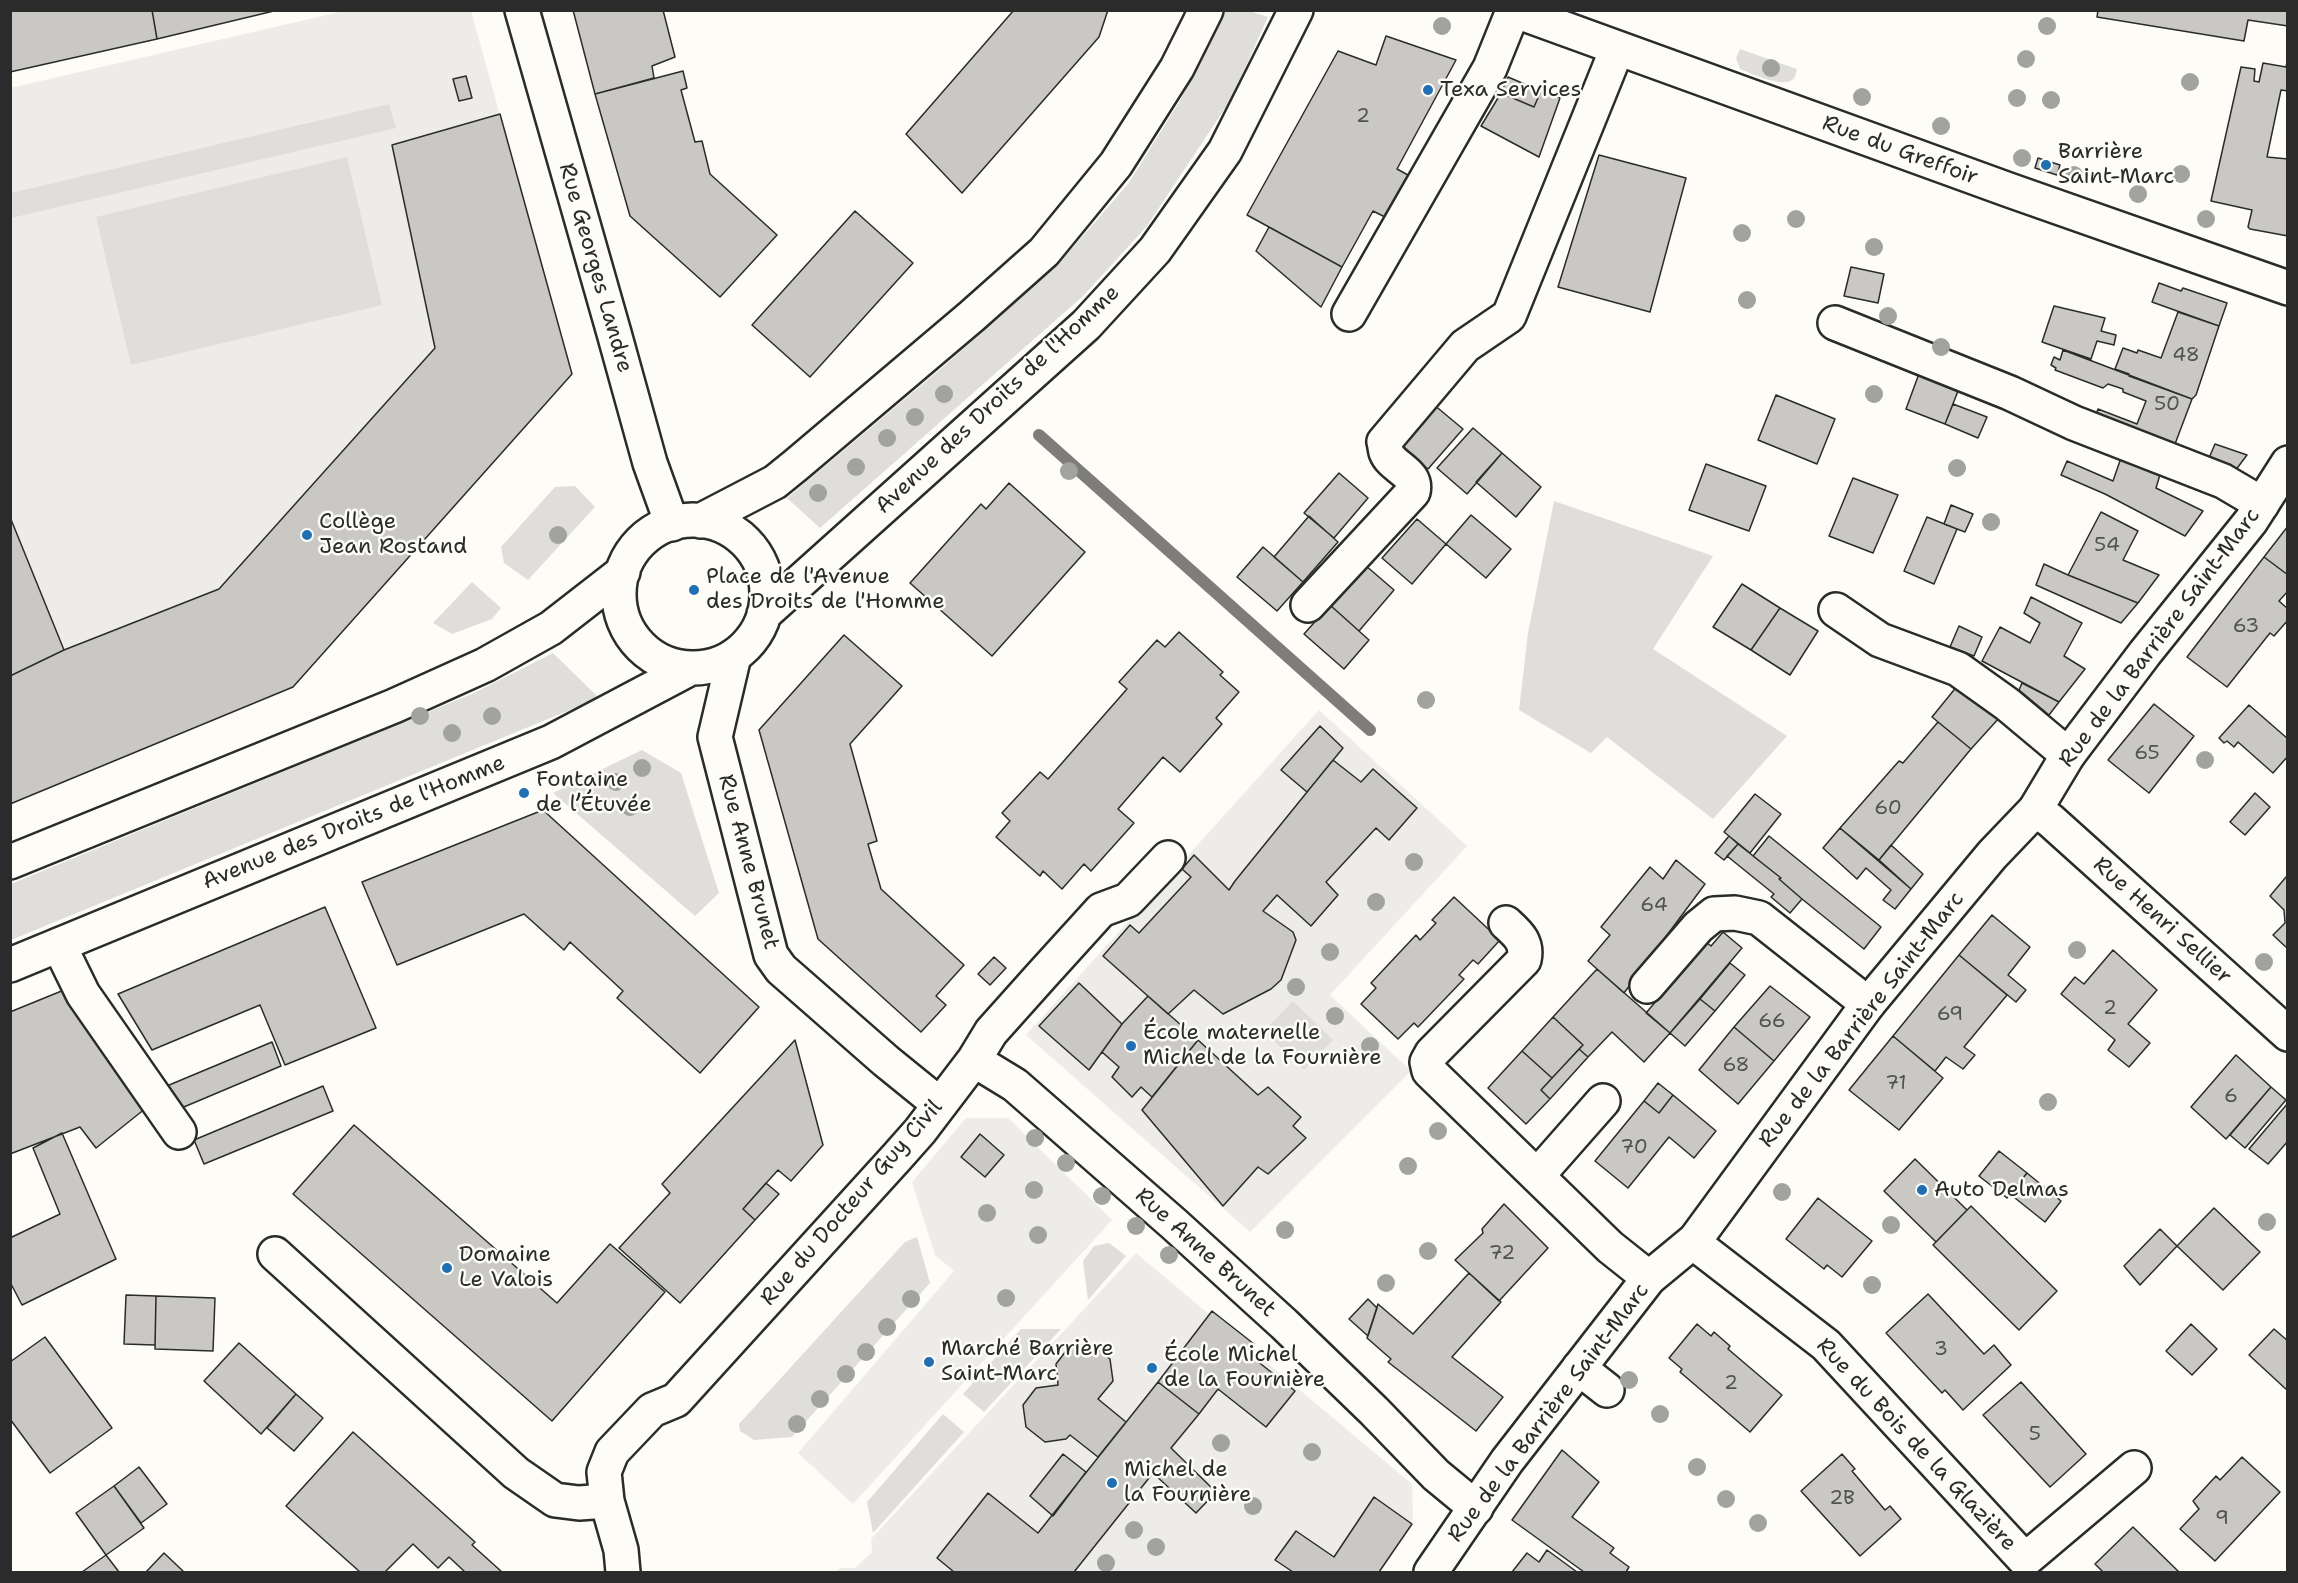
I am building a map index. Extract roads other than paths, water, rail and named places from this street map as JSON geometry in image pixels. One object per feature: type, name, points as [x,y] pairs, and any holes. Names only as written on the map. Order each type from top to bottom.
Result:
[{"type":"street","name":"Rue Georges Landre","points":[[522,10],[650,463],[686,522]]},
{"type":"street","name":"Avenue des Droits de l'Homme","points":[[686,522],[721,526],[739,537],[754,553],[764,572],[767,593],[765,614],[748,645],[734,656],[714,665],[691,668],[672,665],[654,657],[639,645],[627,628],[621,610],[619,591],[623,572],[634,550],[651,534],[686,522],[775,482],[972,316],[1044,252],[1116,164],[1177,68],[1206,10]]},
{"type":"street","name":"Avenue des Droits de l'Homme","points":[[765,614],[1086,324],[1155,250],[1225,151],[1296,10]]},
{"type":"street","name":"Rue du Greffoir","points":[[1513,11],[2288,288]]},
{"type":"street","points":[[1349,314],[1490,68],[1513,11]]},
{"type":"street","points":[[1308,605],[1413,492],[1412,479],[1386,454],[1384,442],[1465,346],[1509,316],[1617,49]]},
{"type":"street","points":[[2255,278],[2273,275],[2288,268]]},
{"type":"street","points":[[1835,323],[2010,393],[2074,423],[2223,481],[2262,504]]},
{"type":"street","name":"Rue de la Barrière Saint-Marc","points":[[1431,1572],[1507,1461],[1649,1278],[1695,1240],[1868,1004],[1992,855],[2035,810],[2068,755],[2145,653],[2251,521],[2288,463]]},
{"type":"street","name":"Avenue des Droits de l'Homme","points":[[16,860],[394,706],[485,665],[551,628],[623,572]]},
{"type":"street","points":[[1836,610],[1880,640],[1958,669],[2007,704],[2068,755]]},
{"type":"street","name":"Rue Anne Brunet","points":[[734,656],[715,737],[771,955],[789,976],[939,1104]]},
{"type":"street","name":"Avenue des Droits de l'Homme","points":[[10,964],[551,742],[691,668]]},
{"type":"street","name":"Rue Henri Sellier","points":[[2035,810],[2050,820],[2288,1034]]},
{"type":"street","name":"Rue du Docteur Guy Civil","points":[[623,1572],[621,1550],[607,1501],[604,1472],[612,1452],[652,1410],[676,1400],[905,1149],[974,1060],[992,1032],[1101,910],[1128,900],[1168,858]]},
{"type":"street","points":[[1647,986],[1698,927],[1714,914],[1735,913],[1760,918],[1868,1004]]},
{"type":"street","points":[[1506,922],[1523,940],[1526,952],[1524,960],[1431,1053],[1427,1062],[1429,1071],[1610,1247],[1649,1278]]},
{"type":"street","points":[[59,945],[83,994],[179,1132]]},
{"type":"street","name":"Rue Anne Brunet","points":[[974,1060],[1015,1085],[1174,1224],[1292,1332],[1436,1475],[1476,1508]]},
{"type":"street","points":[[1538,1176],[1603,1101]]},
{"type":"street","name":"Rue du Bois de la Glazière","points":[[1695,1240],[1703,1250],[1826,1345],[2027,1566],[2134,1468]]},
{"type":"street","points":[[275,1254],[516,1473],[555,1500],[579,1503],[607,1501]]},
{"type":"street","points":[[1579,1368],[1607,1390]]},
{"type":"waterway","points":[[1039,435],[1370,730]]},
{"type":"place","name":"Texa Services","points":[[1428,90]]},
{"type":"place","name":"Barrière Saint-Marc","points":[[2046,165]]},
{"type":"place","name":"Collège Jean Rostand","points":[[307,535]]},
{"type":"place","name":"Place de l'Avenue des Droits de l'Homme","points":[[694,590]]},
{"type":"place","name":"Fontaine de l’Étuvée","points":[[524,793]]},
{"type":"place","name":"École maternelle Michel de la Fournière","points":[[1131,1046]]},
{"type":"place","name":"Auto Delmas","points":[[1922,1190]]},
{"type":"place","name":"Domaine Le Valois","points":[[447,1268]]},
{"type":"place","name":"Marché Barrière Saint-Marc","points":[[929,1362]]},
{"type":"place","name":"École Michel de la Fournière","points":[[1152,1368]]},
{"type":"place","name":"Michel de la Fournière","points":[[1112,1483]]}]
